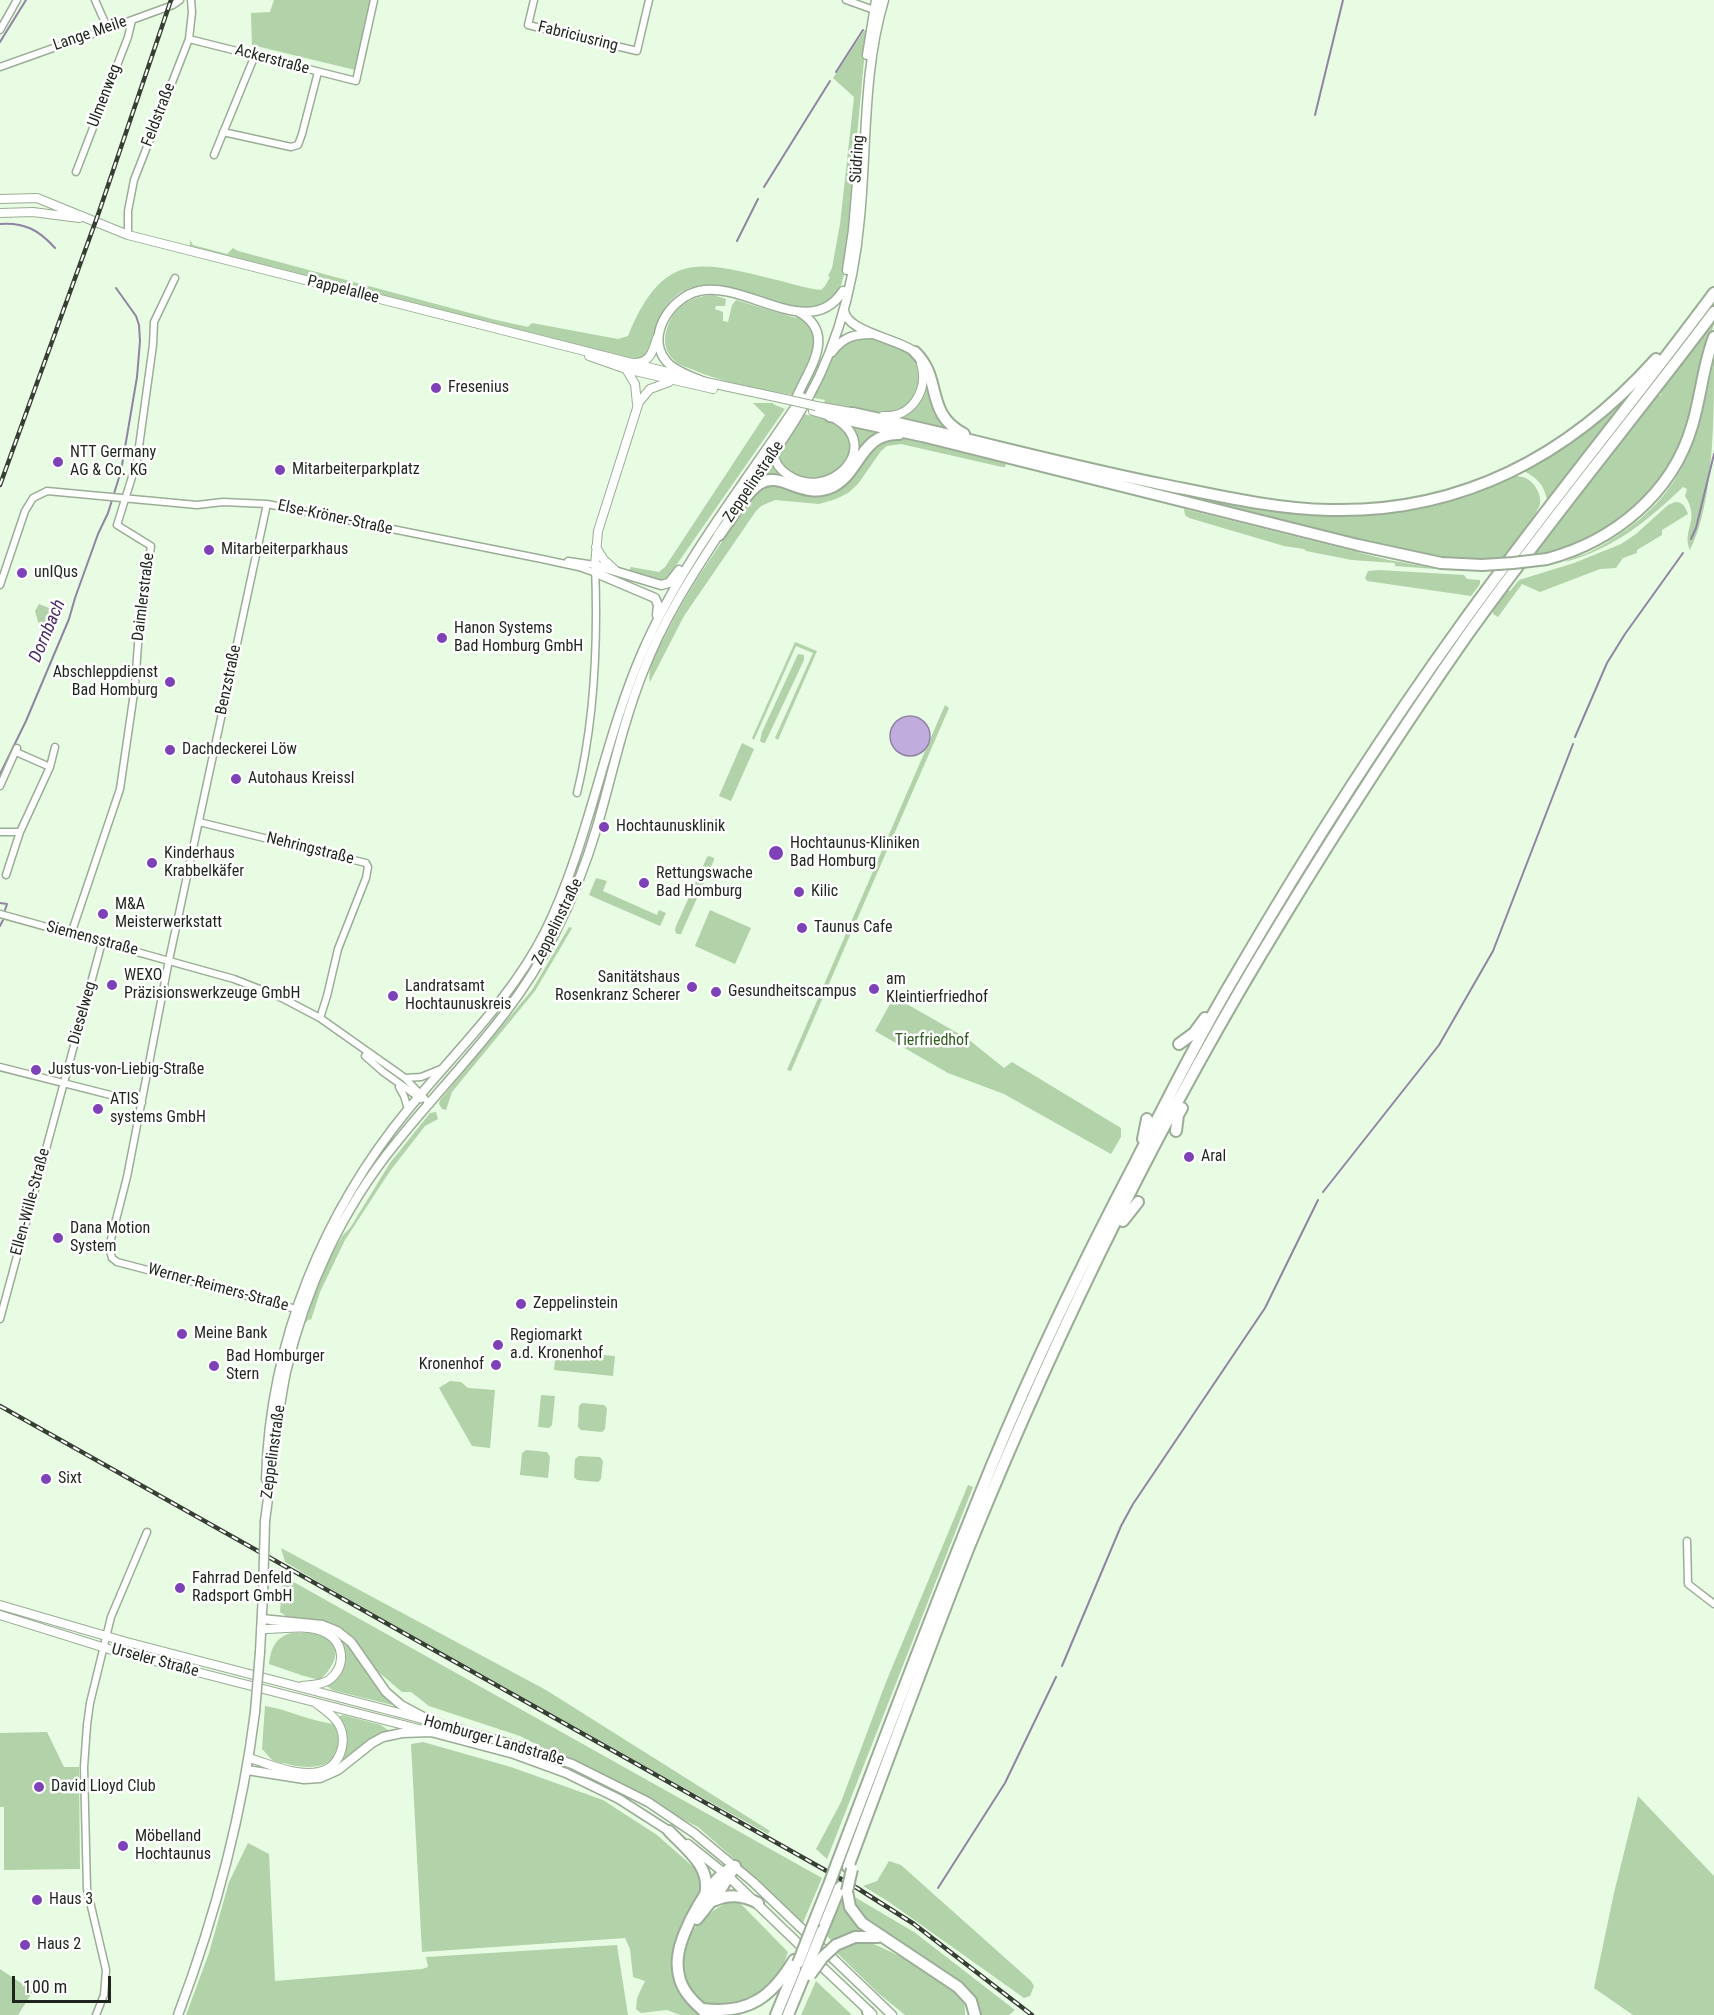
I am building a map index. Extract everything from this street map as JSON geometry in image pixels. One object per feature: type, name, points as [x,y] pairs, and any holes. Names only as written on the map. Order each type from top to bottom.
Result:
[{"type":"highway","points":[[776,2015],[822,1931],[935,1606],[994,1460],[1098,1233],[1238,971],[1311,850],[1409,699],[1541,517],[1714,293]]},
{"type":"highway","points":[[788,2015],[802,1968],[806,1942],[814,1922],[839,1886],[970,1547],[1028,1409],[1093,1269],[1146,1162],[1199,1063],[1337,830],[1419,706],[1505,584],[1714,312]]},
{"type":"highway","points":[[852,413],[1101,472],[1267,504],[1328,510],[1396,506],[1459,492],[1508,474],[1564,442],[1607,408],[1640,377],[1669,343],[1684,333]]},
{"type":"highway","points":[[830,416],[922,436],[1420,559],[1441,563],[1482,565],[1513,563],[1547,559],[1575,550],[1605,536],[1633,516],[1658,489],[1676,464],[1689,435],[1714,337]]},
{"type":"highway","points":[[915,352],[928,370],[936,401],[943,417],[951,427],[984,443]]},
{"type":"highway","points":[[719,535],[743,501],[760,484],[777,480],[807,491],[823,490],[844,479],[865,450],[878,439],[892,434],[922,436]]},
{"type":"highway","points":[[1179,1044],[1194,1033],[1238,971]]},
{"type":"highway","points":[[1176,1131],[1178,1115],[1197,1080],[1199,1063]]},
{"type":"highway","points":[[1142,1148],[1147,1119]]},
{"type":"highway","points":[[1093,1269],[1108,1252],[1125,1217],[1138,1202]]},
{"type":"highway","points":[[669,1831],[702,1867],[708,1899]]},
{"type":"highway","points":[[708,2015],[691,1999],[680,1979],[678,1956],[684,1934],[735,1866]]},
{"type":"highway","points":[[839,1886],[857,1918],[882,1938],[958,1987],[966,1994],[973,2012]]},
{"type":"highway","points":[[708,1899],[739,1896],[758,1903]]},
{"type":"highway","points":[[700,2007],[725,2015],[750,2011],[772,1996],[802,1968],[823,1957],[836,1945],[855,1936],[882,1938]]},
{"type":"main road","name":"Südring","points":[[844,309],[860,225],[877,3]]},
{"type":"main road","name":"Südring","points":[[837,315],[853,230],[866,60],[877,3]]},
{"type":"main road","points":[[707,383],[671,365],[660,348],[659,333],[665,318],[676,302],[691,293],[706,290],[726,292],[811,313],[826,309],[837,300],[843,291]]},
{"type":"main road","points":[[844,309],[850,322],[873,334],[898,342],[915,352]]},
{"type":"main road","name":"Zeppelinstraße","points":[[300,1310],[350,1210],[381,1162],[468,1061],[513,1004],[553,938],[567,910],[590,851],[625,723],[642,672],[675,601],[794,422],[827,360],[844,309]]},
{"type":"main road","points":[[790,416],[816,356],[819,340],[811,322],[796,311]]},
{"type":"main road","name":"Zeppelinstraße","points":[[178,2015],[212,1916],[247,1770],[260,1652],[265,1521],[283,1390],[300,1310],[320,1249],[340,1209],[373,1156],[408,1109],[466,1044],[516,981],[535,950],[553,914],[584,830],[630,682],[656,621],[687,566],[790,416],[813,378],[837,315]]},
{"type":"main road","points":[[827,360],[839,343],[848,336],[873,334]]},
{"type":"main road","points":[[773,453],[779,468],[799,480],[810,483],[822,482],[839,474],[846,468],[852,457],[854,440],[846,426],[830,416]]},
{"type":"main road","points":[[595,569],[620,573],[661,585],[669,583],[721,516]]},
{"type":"main road","points":[[595,569],[655,598],[658,605],[656,621]]},
{"type":"main road","points":[[262,1619],[322,1625],[338,1631],[351,1642],[386,1692],[432,1727]]},
{"type":"main road","points":[[247,1770],[304,1779],[320,1778],[338,1770],[383,1737],[432,1727]]},
{"type":"main road","name":"Homburger Landstraße","points":[[432,1727],[566,1773],[619,1798],[669,1831],[726,1875],[758,1903],[870,2014]]},
{"type":"main road","name":"Homburger Landstraße","points":[[432,1727],[531,1750],[572,1764],[648,1802],[694,1833],[735,1866],[892,2015]]},
{"type":"street","points":[[0,30],[17,0]]},
{"type":"street","points":[[95,0],[107,27]]},
{"type":"street","name":"Lange Meile","points":[[0,67],[132,20],[180,0]]},
{"type":"street","name":"Feldstraße","points":[[128,231],[132,188],[189,39],[191,0]]},
{"type":"street","name":"Ackerstraße","points":[[189,39],[356,81],[374,0]]},
{"type":"street","name":"Fabriciusring","points":[[534,0],[528,25],[636,51],[649,0]]},
{"type":"street","points":[[846,0],[877,3]]},
{"type":"street","name":"Ulmenweg","points":[[76,172],[128,37],[132,20]]},
{"type":"street","points":[[214,155],[255,55]]},
{"type":"street","points":[[223,132],[291,147],[297,144],[302,134],[318,72]]},
{"type":"street","points":[[0,199],[37,198],[63,207],[83,218]]},
{"type":"street","points":[[0,213],[33,212],[83,218]]},
{"type":"street","name":"Pappelallee","points":[[83,218],[128,235],[707,383],[814,408],[891,416],[904,412],[919,395],[923,377],[922,367],[915,352]]},
{"type":"street","name":"Pappelallee","points":[[108,227],[128,231],[145,238]]},
{"type":"street","name":"Daimlerstraße","points":[[71,934],[120,789],[135,686],[151,546],[117,525],[137,461],[154,322],[175,278]]},
{"type":"street","points":[[635,363],[644,362],[649,358],[659,333]]},
{"type":"street","name":"Pappelallee","points":[[542,340],[626,369],[673,381],[784,401]]},
{"type":"street","points":[[626,369],[636,384],[638,401],[636,410]]},
{"type":"street","points":[[577,793],[586,750],[595,657],[597,621],[595,546],[598,531],[639,402],[650,389],[673,381]]},
{"type":"street","name":"Pappelallee","points":[[814,408],[830,416]]},
{"type":"street","name":"Else-Kröner-Straße","points":[[0,585],[25,511],[33,498],[47,491],[197,504],[223,502],[267,504],[595,569]]},
{"type":"street","name":"Benzstraße","points":[[142,1104],[169,960],[267,504]]},
{"type":"street","points":[[595,546],[604,560],[620,573]]},
{"type":"street","points":[[6,874],[20,832],[50,767],[55,747]]},
{"type":"street","points":[[0,786],[16,750],[50,767]]},
{"type":"street","name":"Nehringstraße","points":[[199,822],[366,863],[368,867],[366,878],[338,949],[320,1018]]},
{"type":"street","points":[[0,831],[20,832]]},
{"type":"street","name":"Siemensstraße","points":[[0,914],[169,960],[252,986],[282,998],[320,1018],[405,1078],[429,1104]]},
{"type":"street","name":"Dieselweg","points":[[63,1084],[102,942]]},
{"type":"street","name":"Siemensstraße","points":[[346,1038],[395,1081],[420,1096]]},
{"type":"street","points":[[405,1078],[421,1077],[446,1066]]},
{"type":"street","points":[[0,1067],[142,1104]]},
{"type":"street","name":"Siemensstraße","points":[[395,1081],[404,1096],[408,1109]]},
{"type":"street","name":"Ellen-Wille-Straße","points":[[0,1319],[63,1084]]},
{"type":"street","name":"Werner-Reimers-Straße","points":[[142,1104],[127,1177],[110,1240],[112,1258],[117,1262],[300,1310]]},
{"type":"street","points":[[96,2015],[104,1995],[106,1970],[87,1892],[84,1767],[90,1703],[113,1609],[147,1532]]},
{"type":"street","points":[[1687,1541],[1688,1584],[1714,1604]]},
{"type":"street","name":"Urseler Straße","points":[[0,1605],[105,1636],[298,1687]]},
{"type":"street","name":"Urseler Straße","points":[[0,1615],[102,1647],[311,1700]]},
{"type":"street","points":[[261,1629],[304,1628],[321,1631],[338,1643],[341,1656],[336,1673],[330,1680],[298,1687]]},
{"type":"street","name":"Homburger Landstraße","points":[[298,1687],[432,1727]]},
{"type":"street","points":[[249,1758],[304,1773],[320,1772],[334,1764],[343,1742],[340,1726],[329,1713],[311,1700]]},
{"type":"street","name":"Homburger Landstraße","points":[[311,1700],[432,1727]]},
{"type":"green space","points":[[274,0],[373,0],[355,70],[252,45],[251,13],[270,12]]},
{"type":"green space","points":[[867,29],[844,276],[834,298],[821,306],[800,308],[743,292],[720,287],[699,286],[685,290],[671,300],[658,322],[647,354],[640,358],[628,358],[190,247],[190,240],[193,245],[227,254],[233,248],[492,319],[528,327],[532,323],[618,339],[628,336],[642,307],[657,286],[673,274],[690,268],[709,267],[732,270],[821,290],[830,277],[828,276],[832,268],[840,224],[854,97],[833,78]]},
{"type":"green space","points":[[713,295],[726,299],[725,306],[716,306],[715,309],[723,312],[723,321],[728,322],[732,305],[736,300],[796,318],[797,316],[809,326],[815,350],[793,395],[754,388],[703,374],[681,365],[671,357],[666,347],[665,336],[674,313],[688,301]]},
{"type":"green space","points":[[1714,323],[1691,419],[1676,457],[1644,502],[1607,531],[1565,548],[1534,555],[1655,399],[1662,395],[1660,393]]},
{"type":"green space","points":[[864,337],[898,347],[914,360],[918,369],[918,387],[910,403],[903,408],[886,413],[868,412],[824,403],[825,400],[814,398],[830,360],[839,347],[847,341]]},
{"type":"green space","points":[[1714,360],[1713,433],[1708,484],[1698,530],[1690,550],[1688,537],[1691,512],[1685,496],[1687,489],[1683,487],[1656,512],[1615,541],[1565,562],[1617,536],[1660,500],[1686,460],[1695,437]]},
{"type":"green space","points":[[926,380],[950,431],[897,418],[918,404]]},
{"type":"green space","points":[[1634,389],[1547,500],[1539,482],[1522,470]]},
{"type":"green space","points":[[753,403],[773,403],[785,409],[668,577],[660,581],[629,571],[631,567],[659,572],[665,567],[765,415]]},
{"type":"green space","points":[[803,414],[823,418],[837,424],[848,434],[851,441],[848,457],[843,464],[823,478],[807,478],[792,473],[783,468],[777,455],[779,448]]},
{"type":"green space","points":[[847,423],[887,431],[838,480],[757,482],[771,460],[790,478],[834,480],[857,441],[855,433]]},
{"type":"green space","points":[[896,439],[906,439],[1006,464],[1002,467],[901,444],[887,446],[858,484],[848,493],[836,499],[819,504],[775,500],[761,506],[684,616],[650,682],[653,659],[674,618],[720,544],[759,490],[770,483],[810,494],[863,453]]},
{"type":"green space","points":[[1520,476],[1533,483],[1539,494],[1540,504],[1529,524],[1501,560],[1443,559],[1410,554],[1189,499],[1192,494],[1372,512]]},
{"type":"green space","points":[[1675,502],[1683,505],[1688,514],[1662,530],[1662,535],[1637,550],[1637,553],[1623,558],[1616,568],[1600,569],[1540,592],[1522,584],[1498,617],[1493,614],[1507,590],[1510,591],[1519,580],[1574,563],[1621,544],[1636,534],[1668,505]]},
{"type":"green space","points":[[1184,509],[1389,560],[1462,571],[1395,566],[1395,563],[1352,560],[1306,551],[1189,518],[1185,515]]},
{"type":"green space","points":[[1368,571],[1464,575],[1467,579],[1480,580],[1480,584],[1471,596],[1367,581],[1365,578]]},
{"type":"green space","points":[[39,604],[54,610],[45,646],[35,611]]},
{"type":"green space","points":[[795,642],[817,651],[778,740],[775,738],[813,653],[796,646],[754,740],[752,738]]},
{"type":"green space","points":[[798,654],[804,655],[804,660],[763,743],[760,741],[762,732]]},
{"type":"green space","points":[[945,705],[949,708],[791,1071],[787,1070]]},
{"type":"green space","points":[[742,743],[754,749],[731,801],[719,796]]},
{"type":"green space","points":[[709,856],[714,860],[681,934],[677,934],[676,926]]},
{"type":"green space","points":[[596,878],[607,881],[603,891],[657,915],[659,910],[666,913],[660,926],[589,895]]},
{"type":"green space","points":[[710,910],[751,928],[735,964],[695,946]]},
{"type":"green space","points":[[569,927],[572,928],[571,930],[535,991],[452,1092],[446,1110],[442,1109],[439,1104],[440,1100],[532,990]]},
{"type":"green space","name":"Tierfriedhof","points":[[898,999],[968,1039],[1004,1068],[1012,1062],[1121,1128],[1121,1137],[1111,1154],[1004,1094],[948,1073],[875,1031],[890,1004]]},
{"type":"green space","points":[[436,1112],[438,1119],[425,1126],[390,1171],[345,1240],[320,1292],[311,1320],[309,1319],[305,1324],[329,1259],[343,1235],[350,1228],[390,1163],[430,1113]]},
{"type":"green space","points":[[556,1351],[615,1356],[613,1376],[554,1370]]},
{"type":"green space","points":[[450,1381],[461,1382],[468,1388],[495,1390],[490,1448],[472,1446],[439,1388]]},
{"type":"green space","points":[[541,1395],[555,1396],[552,1425],[549,1428],[538,1427]]},
{"type":"green space","points":[[582,1403],[604,1405],[607,1408],[605,1429],[602,1432],[581,1430],[578,1427],[579,1406]]},
{"type":"green space","points":[[526,1450],[547,1452],[550,1457],[548,1478],[520,1475],[522,1453]]},
{"type":"green space","points":[[579,1456],[600,1457],[603,1461],[601,1479],[598,1482],[577,1480],[574,1477],[575,1459]]},
{"type":"green space","points":[[968,1485],[973,1487],[827,1859],[816,1849],[841,1802],[886,1682]]},
{"type":"green space","points":[[281,1548],[546,1690],[770,1831],[768,1834],[423,1644],[285,1562]]},
{"type":"green space","points":[[283,1576],[822,1878],[802,1925],[740,1864],[698,1827],[520,1736],[429,1706],[411,1692],[402,1692],[375,1669],[356,1642],[341,1629],[325,1621],[286,1616],[280,1612]]},
{"type":"green space","points":[[291,1633],[317,1634],[333,1644],[335,1656],[333,1662],[320,1680],[269,1664],[275,1644]]},
{"type":"green space","points":[[336,1635],[353,1651],[369,1677],[387,1696],[392,1705],[332,1690],[327,1686],[344,1662],[343,1649]]},
{"type":"green space","points":[[265,1706],[334,1724],[339,1747],[336,1755],[331,1761],[314,1767],[291,1765],[272,1760],[262,1749]]},
{"type":"green space","points":[[343,1715],[381,1725],[389,1731],[368,1741],[335,1768],[347,1743],[345,1731],[338,1717]]},
{"type":"green space","name":"David Lloyd Club","points":[[47,1732],[64,1767],[79,1767],[80,1869],[4,1870],[4,1807],[0,1807],[0,1733]]},
{"type":"green space","points":[[423,1742],[511,1767],[603,1800],[657,1835],[698,1871],[700,1888],[678,1936],[672,1971],[679,1993],[686,2003],[700,2015],[680,2015],[667,2010],[641,2013],[636,2009],[637,1998],[645,1981],[633,1977],[630,1949],[625,1938],[422,1952],[411,1744]]},
{"type":"green space","points":[[1638,1796],[1714,1876],[1714,2015],[1633,2015],[1594,1988]]},
{"type":"green space","points":[[248,1843],[269,1854],[275,1981],[422,1969],[428,1967],[426,1957],[617,1945],[628,2015],[186,2015],[209,1953],[229,1882]]},
{"type":"green space","points":[[889,1861],[901,1865],[1031,1981],[1034,1986],[1030,1996],[1024,1998],[863,1886],[877,1881]]},
{"type":"green space","points":[[843,1893],[872,1933],[851,1934],[833,1942],[826,1935]]},
{"type":"green space","points":[[853,1896],[914,1932],[1015,2010],[1009,2015],[981,2015],[973,1995],[923,1956],[866,1918],[854,1904]]},
{"type":"green space","points":[[738,1901],[788,1952],[776,1982],[760,2001],[749,2007],[715,2009],[701,2001],[692,1992],[686,1980],[684,1954],[693,1930],[702,1920],[723,1905]]},
{"type":"green space","points":[[865,1941],[888,1950],[948,1985],[964,2001],[965,2015],[905,2015],[878,1993],[837,1953],[850,1944]]},
{"type":"green space","points":[[0,1969],[33,1991],[18,2015],[0,2015]]},
{"type":"green space","points":[[816,1981],[852,2015],[801,2015]]},
{"type":"shaded area","points":[[910,716],[924,722],[930,736],[924,750],[910,756],[896,750],[890,736],[896,722]]},
{"type":"waterway","name":"Dornbach","points":[[0,42],[26,0]]},
{"type":"waterway","points":[[1315,115],[1343,0]]},
{"type":"waterway","points":[[836,72],[863,30]]},
{"type":"waterway","points":[[764,187],[830,81]]},
{"type":"waterway","points":[[737,241],[758,199]]},
{"type":"waterway","name":"Dornbach","points":[[0,224],[16,224],[30,228],[43,236],[55,248]]},
{"type":"waterway","name":"Dornbach","points":[[0,774],[26,721],[69,619],[121,471],[137,377],[140,341],[136,316],[116,288]]},
{"type":"waterway","points":[[1691,539],[1696,528],[1714,454]]},
{"type":"waterway","points":[[1575,737],[1607,663],[1683,553]]},
{"type":"waterway","points":[[1323,1192],[1439,1045],[1493,951],[1573,744]]},
{"type":"waterway","name":"Dornbach","points":[[0,903],[7,904],[5,910]]},
{"type":"waterway","name":"Dornbach","points":[[0,926],[3,920]]},
{"type":"waterway","points":[[1062,1666],[1121,1526],[1133,1504],[1265,1308],[1318,1200]]},
{"type":"waterway","points":[[938,1888],[1005,1783],[1056,1677]]},
{"type":"railway","points":[[0,485],[99,212],[171,0]]},
{"type":"railway","points":[[0,1406],[857,1888],[914,1924],[1032,2015]]},
{"type":"place","name":"Fresenius","points":[[436,388]]},
{"type":"place","name":"NTT Germany AG & Co. KG","points":[[58,462]]},
{"type":"place","name":"Mitarbeiterparkplatz","points":[[280,470]]},
{"type":"place","name":"Mitarbeiterparkhaus","points":[[209,550]]},
{"type":"place","name":"unIQus","points":[[22,573]]},
{"type":"place","name":"Hanon Systems Bad Homburg GmbH","points":[[442,638]]},
{"type":"place","name":"Abschleppdienst Bad Homburg","points":[[170,682]]},
{"type":"place","name":"Dachdeckerei Löw","points":[[170,750]]},
{"type":"place","name":"Autohaus Kreissl","points":[[236,779]]},
{"type":"place","name":"Hochtaunusklinik","points":[[604,827]]},
{"type":"place","name":"Hochtaunus-Kliniken Bad Homburg","points":[[776,853]]},
{"type":"place","name":"Kinderhaus Krabbelkäfer","points":[[152,863]]},
{"type":"place","name":"Rettungswache Bad Homburg","points":[[644,883]]},
{"type":"place","name":"Kilic","points":[[799,892]]},
{"type":"place","name":"M&A Meisterwerkstatt","points":[[103,914]]},
{"type":"place","name":"Taunus Cafe","points":[[802,928]]},
{"type":"place","name":"WEXO Präzisionswerkzeuge GmbH","points":[[112,985]]},
{"type":"place","name":"Sanitätshaus Rosenkranz Scherer","points":[[692,987]]},
{"type":"place","name":"am Kleintierfriedhof","points":[[874,989]]},
{"type":"place","name":"Gesundheitscampus","points":[[716,992]]},
{"type":"place","name":"Landratsamt Hochtaunuskreis","points":[[393,996]]},
{"type":"place","name":"Justus-von-Liebig-Straße","points":[[36,1070]]},
{"type":"place","name":"ATIS systems GmbH","points":[[98,1109]]},
{"type":"place","name":"Aral","points":[[1189,1157]]},
{"type":"place","name":"Dana Motion System","points":[[58,1238]]},
{"type":"place","name":"Zeppelinstein","points":[[521,1304]]},
{"type":"place","name":"Meine Bank","points":[[182,1334]]},
{"type":"place","name":"Regiomarkt a.d. Kronenhof","points":[[498,1345]]},
{"type":"place","name":"Kronenhof","points":[[496,1365]]},
{"type":"place","name":"Bad Homburger Stern","points":[[214,1366]]},
{"type":"place","name":"Sixt","points":[[46,1479]]},
{"type":"place","name":"Fahrrad Denfeld Radsport GmbH","points":[[180,1588]]},
{"type":"place","name":"David Lloyd Club","points":[[39,1787]]},
{"type":"place","name":"Möbelland Hochtaunus","points":[[123,1846]]},
{"type":"place","name":"Haus 3","points":[[37,1900]]},
{"type":"place","name":"Haus 2","points":[[25,1945]]}]
